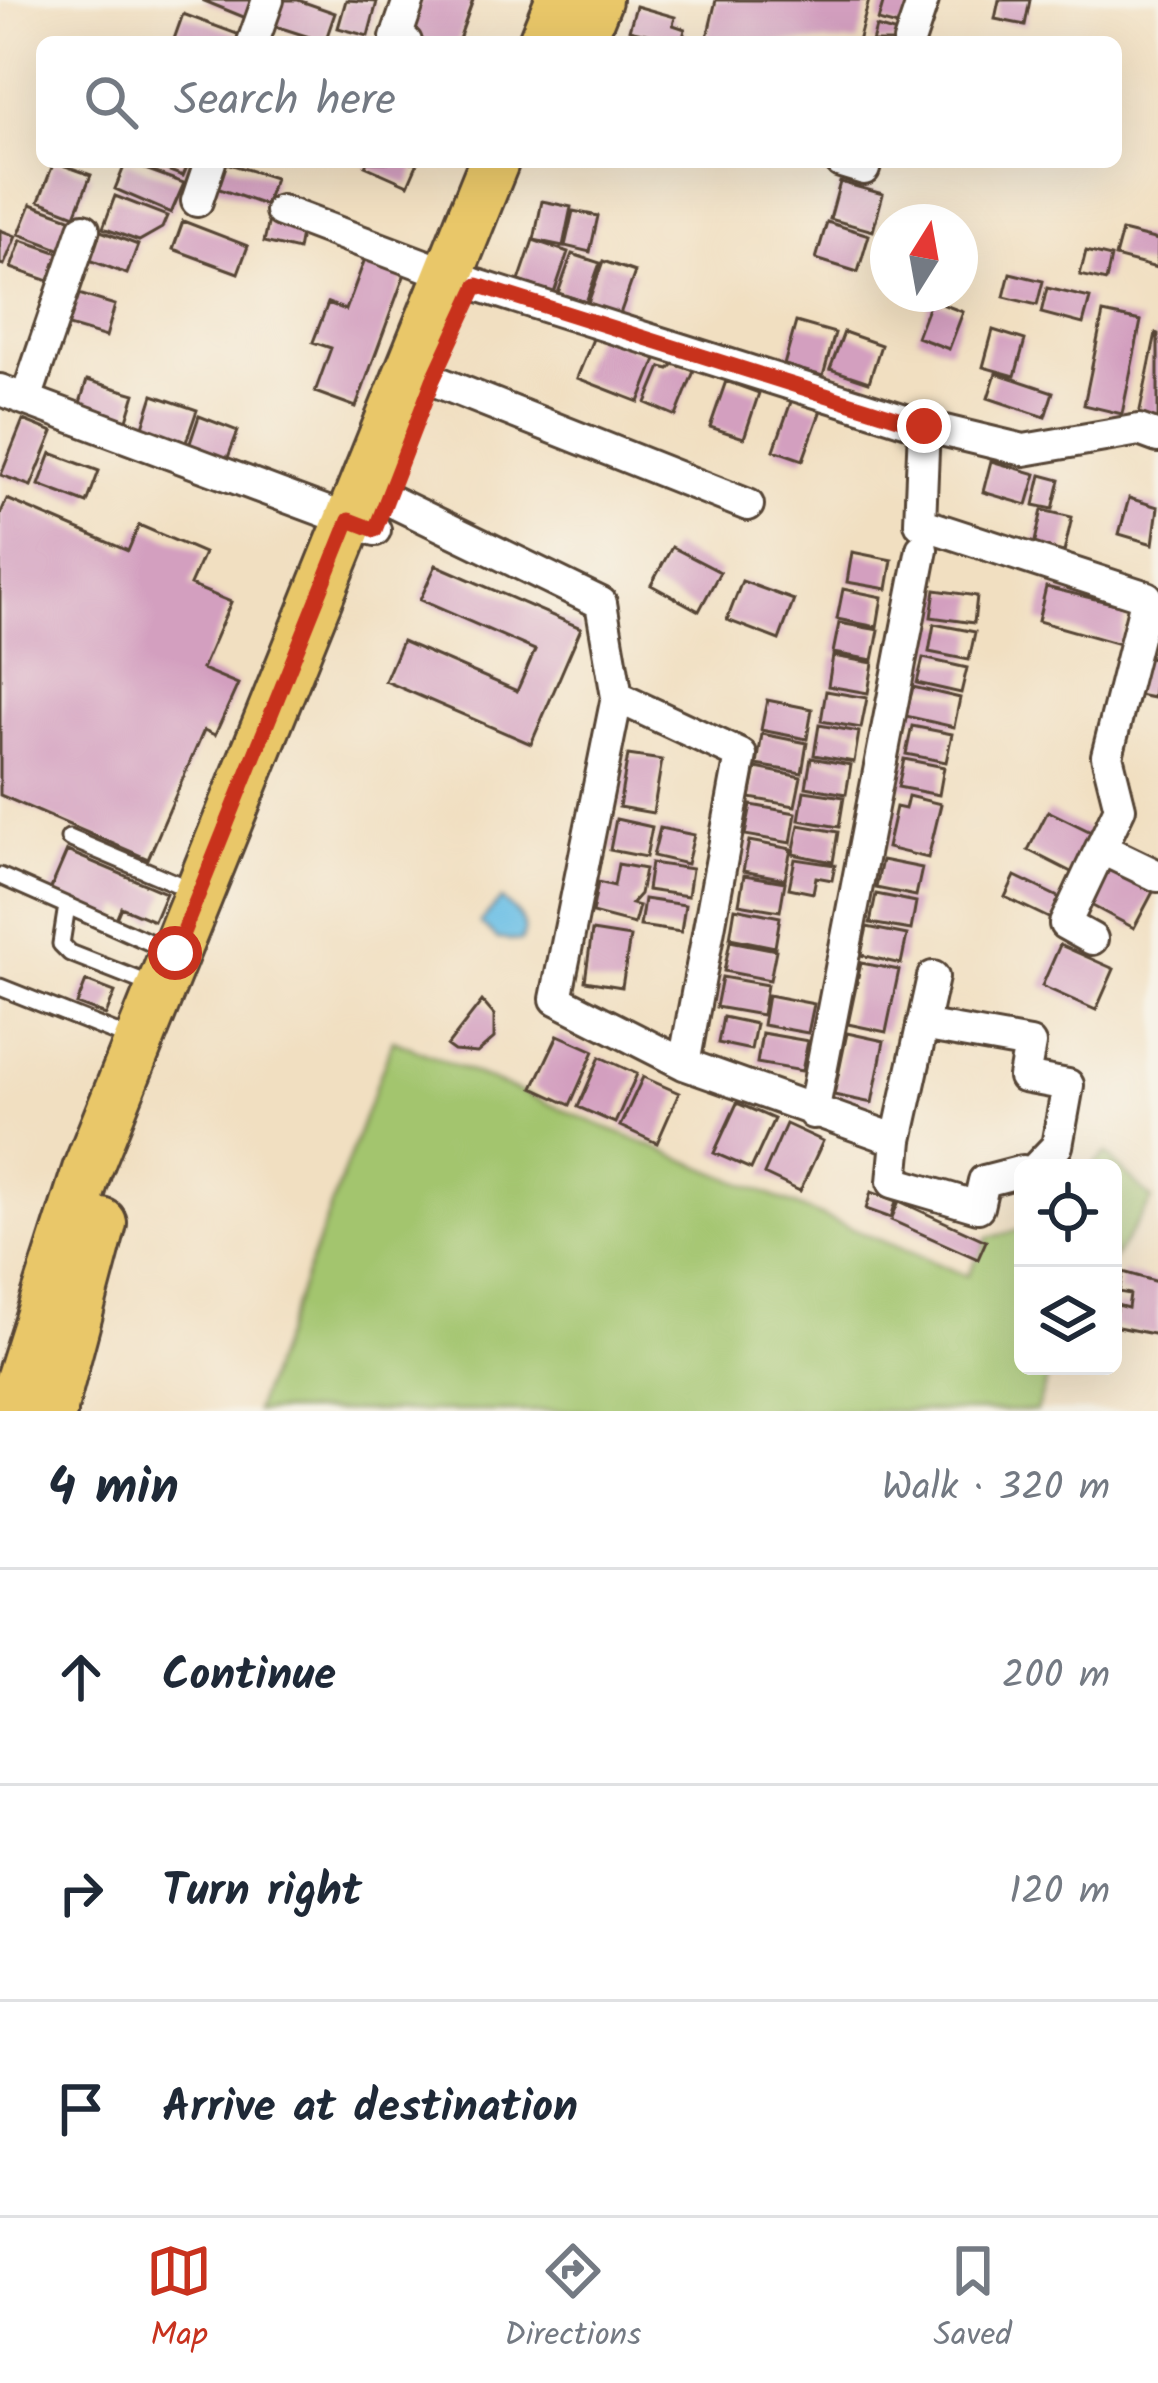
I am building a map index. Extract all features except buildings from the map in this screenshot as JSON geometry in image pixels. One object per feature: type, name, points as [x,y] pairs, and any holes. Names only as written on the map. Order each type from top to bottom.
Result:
[{"type":"main road","points":[[545,36],[560,0]]},
{"type":"main road","points":[[582,36],[597,0]]},
{"type":"main road","points":[[10,1411],[87,1170],[199,893],[433,380],[492,168]]},
{"type":"main road","points":[[52,1411],[115,1175],[463,280],[527,168]]},
{"type":"street","points":[[255,36],[268,0]]},
{"type":"street","points":[[397,36],[409,0]]},
{"type":"street","points":[[911,36],[923,0]]},
{"type":"street","points":[[196,201],[208,168]]},
{"type":"street","points":[[281,211],[463,280],[924,426],[1024,450],[1139,430],[1158,437]]},
{"type":"street","points":[[84,229],[13,394],[370,516],[601,603],[617,697],[556,999],[684,1064],[898,1140]]},
{"type":"street","points":[[433,380],[748,506]]},
{"type":"street","points":[[924,426],[920,524],[1147,597],[1107,757],[1120,808],[1065,924],[1092,939]]},
{"type":"street","points":[[813,1113],[922,549]]},
{"type":"street","points":[[617,697],[741,755],[684,1064]]},
{"type":"street","points":[[1102,849],[1158,876]]},
{"type":"street","points":[[933,977],[893,1182],[978,1208],[984,1181],[1014,1173]]},
{"type":"street","points":[[922,1025],[1030,1044],[1024,1077],[1068,1085],[1057,1146],[1045,1159]]},
{"type":"lane","points":[[69,838],[199,893]]},
{"type":"lane","points":[[0,876],[68,906],[168,971]]},
{"type":"lane","points":[[68,906],[62,944],[70,953],[168,971]]},
{"type":"lane","points":[[0,987],[139,1042]]},
{"type":"green space","points":[[393,1040],[967,1276],[988,1238],[1014,1231],[1014,1375],[1049,1375],[1036,1411],[255,1411]]},
{"type":"green space","points":[[1122,1169],[1152,1200],[1122,1246]]},
{"type":"water","points":[[501,899],[523,922],[521,941],[498,939],[480,923]]},
{"type":"route","points":[[175,953],[349,520],[375,530],[433,380],[477,285],[924,426]]}]
